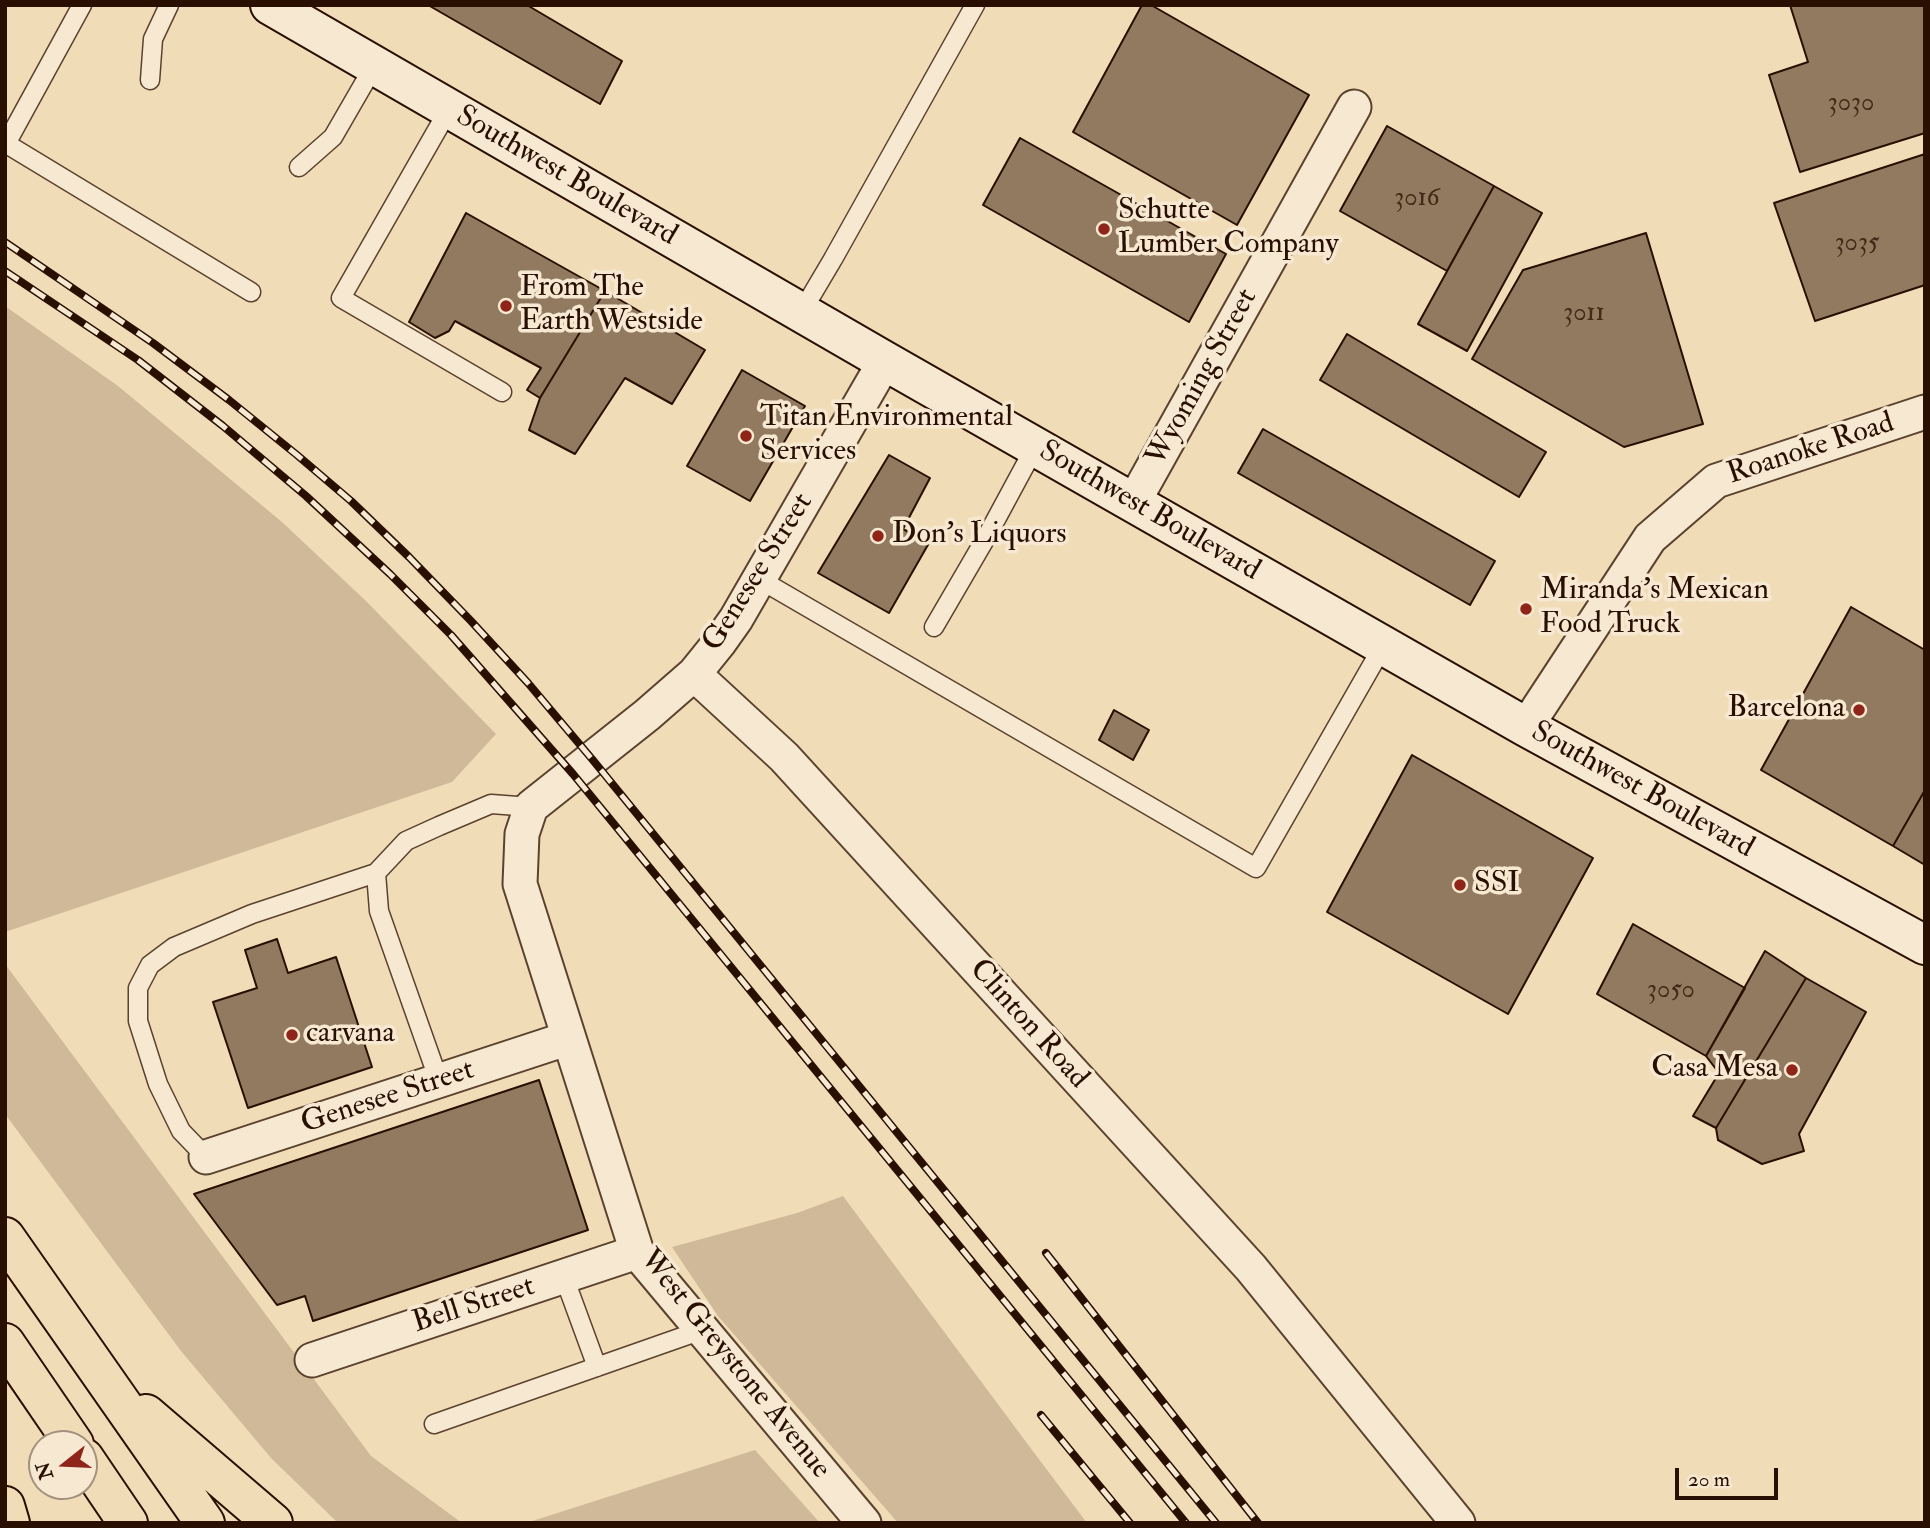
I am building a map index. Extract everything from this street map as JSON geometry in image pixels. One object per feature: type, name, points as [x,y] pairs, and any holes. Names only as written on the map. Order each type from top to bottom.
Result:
[{"type":"highway","points":[[5,1237],[205,1523]]},
{"type":"highway","points":[[5,1343],[64,1430]]},
{"type":"highway","points":[[104,1378],[273,1523]]},
{"type":"highway","points":[[98,1479],[128,1523]]},
{"type":"highway","points":[[5,1506],[10,1523]]},
{"type":"main road","name":"Southwest Boulevard","points":[[270,5],[1383,646],[1925,946]]},
{"type":"street","name":"Wyoming Street","points":[[1133,503],[1354,107]]},
{"type":"street","name":"Genesee Street","points":[[531,807],[694,674],[736,619],[885,361]]},
{"type":"street","name":"Roanoke Road","points":[[1526,727],[1650,538],[1716,481],[1925,412]]},
{"type":"street","name":"Clinton Road","points":[[694,674],[784,757],[1251,1268],[1458,1523]]},
{"type":"street","name":"West Greystone Avenue","points":[[531,807],[522,834],[520,884],[637,1252],[864,1523]]},
{"type":"street","name":"Genesee Street","points":[[206,1157],[569,1038]]},
{"type":"street","name":"Bell Street","points":[[312,1360],[637,1252]]},
{"type":"lane","points":[[82,5],[6,144],[251,292]]},
{"type":"lane","points":[[150,80],[153,39],[169,5]]},
{"type":"lane","points":[[801,313],[975,5]]},
{"type":"lane","points":[[299,167],[333,137],[374,66]]},
{"type":"lane","points":[[449,109],[341,298],[502,392]]},
{"type":"lane","points":[[934,627],[988,536],[1035,447]]},
{"type":"lane","points":[[759,579],[1256,868],[1383,646]]},
{"type":"lane","points":[[206,1157],[181,1131],[158,1084],[138,1021],[138,988],[150,965],[174,947],[252,914],[376,873],[407,841],[491,804],[531,807]]},
{"type":"lane","points":[[376,873],[379,911],[439,1081]]},
{"type":"lane","points":[[564,1277],[597,1367]]},
{"type":"lane","points":[[434,1423],[702,1330]]},
{"type":"shaded area","points":[[5,306],[118,386],[282,522],[367,602],[496,734],[452,782],[5,932]]},
{"type":"shaded area","points":[[5,964],[371,1456],[462,1523],[338,1523],[271,1458],[181,1351],[5,1114]]},
{"type":"shaded area","points":[[843,1196],[1087,1523],[898,1523],[718,1316],[672,1247],[797,1213]]},
{"type":"shaded area","points":[[755,1450],[820,1523],[526,1523]]},
{"type":"building","points":[[428,5],[527,5],[622,61],[600,104]]},
{"type":"building","points":[[1142,5],[1151,5],[1309,95],[1237,225],[1073,132]]},
{"type":"building","points":[[1790,5],[1925,5],[1925,133],[1800,172],[1769,75],[1808,62]]},
{"type":"building","points":[[1387,126],[1494,186],[1447,271],[1340,211]]},
{"type":"building","name":"Schutte Lumber Company","points":[[1020,138],[1226,254],[1189,322],[983,205]]},
{"type":"building","points":[[1925,154],[1925,285],[1815,321],[1774,203]]},
{"type":"building","points":[[1494,186],[1542,213],[1467,351],[1418,324]]},
{"type":"building","name":"From The Earth Westside","points":[[466,213],[605,291],[540,398],[527,390],[541,368],[455,321],[449,331],[435,338],[409,322]]},
{"type":"building","points":[[1646,233],[1703,424],[1624,447],[1472,359],[1523,270]]},
{"type":"building","points":[[605,291],[705,350],[672,404],[625,378],[575,454],[529,430],[540,398]]},
{"type":"building","points":[[1347,334],[1546,452],[1519,497],[1320,380]]},
{"type":"building","name":"Titan Environmental Services","points":[[742,370],[805,406],[750,501],[687,466]]},
{"type":"building","points":[[1263,429],[1495,561],[1470,605],[1238,473]]},
{"type":"building","name":"Don's Liquors","points":[[889,455],[930,478],[903,529],[929,543],[889,613],[818,573]]},
{"type":"building","name":"Barcelona","points":[[1851,607],[1925,650],[1925,790],[1893,846],[1761,770]]},
{"type":"building","points":[[1114,710],[1149,730],[1133,760],[1099,740]]},
{"type":"building","name":"SSI","points":[[1412,755],[1593,858],[1508,1014],[1327,912]]},
{"type":"building","points":[[1925,790],[1925,865],[1893,846]]},
{"type":"building","points":[[1633,924],[1745,988],[1706,1056],[1597,994]]},
{"type":"building","name":"carvana","points":[[277,939],[288,973],[336,957],[372,1067],[248,1108],[213,1002],[257,988],[245,950]]},
{"type":"building","points":[[1765,951],[1806,978],[1716,1128],[1693,1116],[1719,1073],[1706,1056]]},
{"type":"building","name":"Casa Mesa","points":[[1806,978],[1866,1012],[1799,1134],[1804,1151],[1762,1164],[1718,1140],[1716,1128]]},
{"type":"building","points":[[539,1080],[588,1230],[313,1321],[305,1296],[277,1305],[194,1194]]},
{"type":"railway","points":[[5,242],[153,343],[297,455],[351,501],[471,621],[592,759],[1216,1523]]},
{"type":"railway","points":[[5,271],[138,360],[223,426],[306,496],[451,635],[573,774],[1186,1523]]},
{"type":"railway","points":[[1046,1253],[1258,1523]]},
{"type":"railway","points":[[1041,1415],[1130,1523]]},
{"type":"place","name":"Schutte Lumber Company","points":[[1104,229]]},
{"type":"place","name":"From The Earth Westside","points":[[506,306]]},
{"type":"place","name":"Titan Environmental Services","points":[[746,436]]},
{"type":"place","name":"Don's Liquors","points":[[878,536]]},
{"type":"place","name":"Miranda's Mexican Food Truck","points":[[1526,609]]},
{"type":"place","name":"Barcelona","points":[[1859,710]]},
{"type":"place","name":"SSI","points":[[1460,885]]},
{"type":"place","name":"carvana","points":[[292,1035]]},
{"type":"place","name":"Casa Mesa","points":[[1792,1070]]}]
